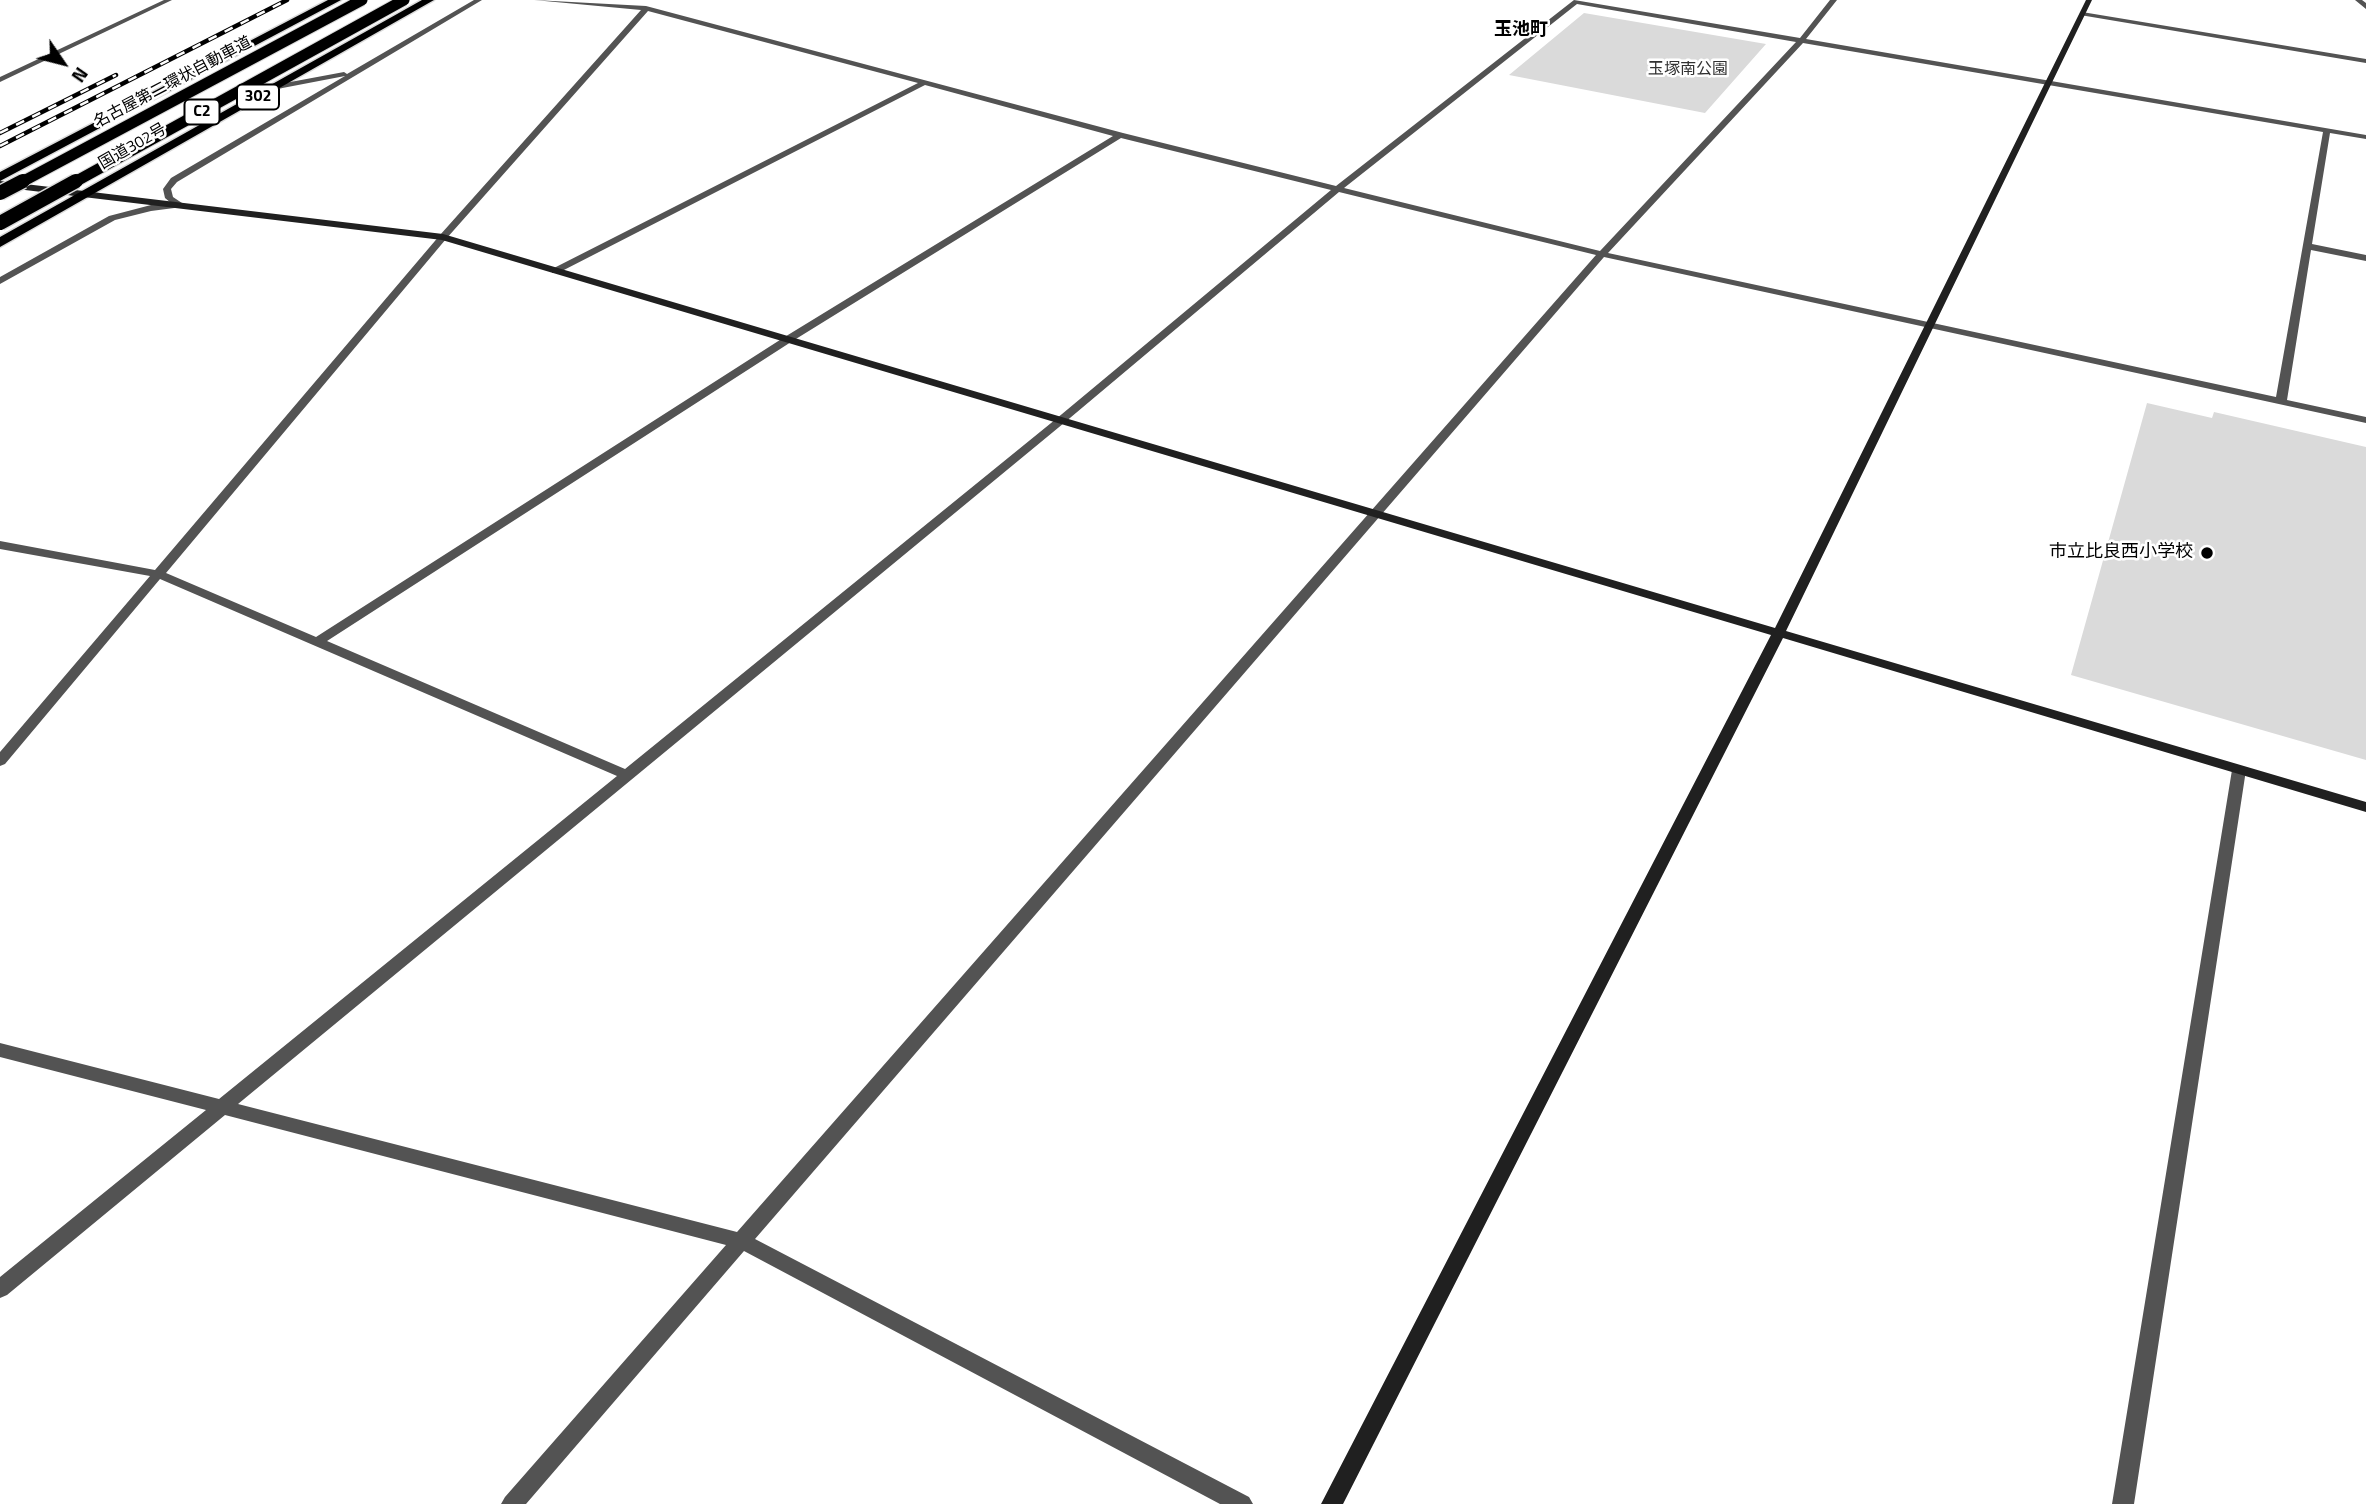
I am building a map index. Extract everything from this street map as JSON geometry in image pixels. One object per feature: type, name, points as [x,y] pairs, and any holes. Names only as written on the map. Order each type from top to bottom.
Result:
[{"type":"highway","name":"国道302号","points":[[0,177],[336,0]]},
{"type":"highway","name":"名古屋第二環状自動車道","points":[[0,193],[362,0]]},
{"type":"highway","name":"C2","points":[[0,223],[404,0]]},
{"type":"highway","name":"国道302号","points":[[0,243],[429,0]]},
{"type":"street","points":[[0,80],[169,0]]},
{"type":"street","points":[[179,205],[169,198],[167,189],[174,180],[479,0]]},
{"type":"street","points":[[537,0],[646,8],[1120,135],[1602,254],[2366,420]]},
{"type":"street","points":[[512,1504],[1602,254],[1801,41],[1834,0]]},
{"type":"street","points":[[1332,1504],[1778,635],[2089,0]]},
{"type":"street","points":[[2358,0],[2366,7]]},
{"type":"street","points":[[0,1289],[1060,421],[1336,190],[1577,1],[2366,136]]},
{"type":"street","points":[[0,761],[443,237],[646,8]]},
{"type":"street","points":[[2082,14],[2366,61]]},
{"type":"street","points":[[272,88],[362,68]]},
{"type":"street","points":[[555,271],[924,82]]},
{"type":"street","points":[[2281,401],[2327,130]]},
{"type":"street","points":[[317,642],[787,340],[1120,135]]},
{"type":"street","points":[[0,184],[443,237],[1376,516],[2366,807]]},
{"type":"street","points":[[0,281],[112,218],[151,208],[179,205]]},
{"type":"street","points":[[2307,246],[2366,258]]},
{"type":"street","points":[[0,545],[158,574],[627,775]]},
{"type":"street","points":[[2123,1504],[2239,770]]},
{"type":"street","points":[[0,1050],[742,1241],[1242,1504]]},
{"type":"green space","name":"玉塚南公園","points":[[1584,13],[1766,44],[1705,113],[1509,75]]},
{"type":"green space","name":"市立比良西小学校","points":[[2147,403],[2212,418],[2214,412],[2366,447],[2366,760],[2071,675]]},
{"type":"railway","points":[[0,146],[287,0]]},
{"type":"railway","points":[[0,133],[116,75]]},
{"type":"place","name":"市立比良西小学校","points":[[2207,553]]},
{"type":"district","name":"玉池町","points":[[1521,31]]}]
